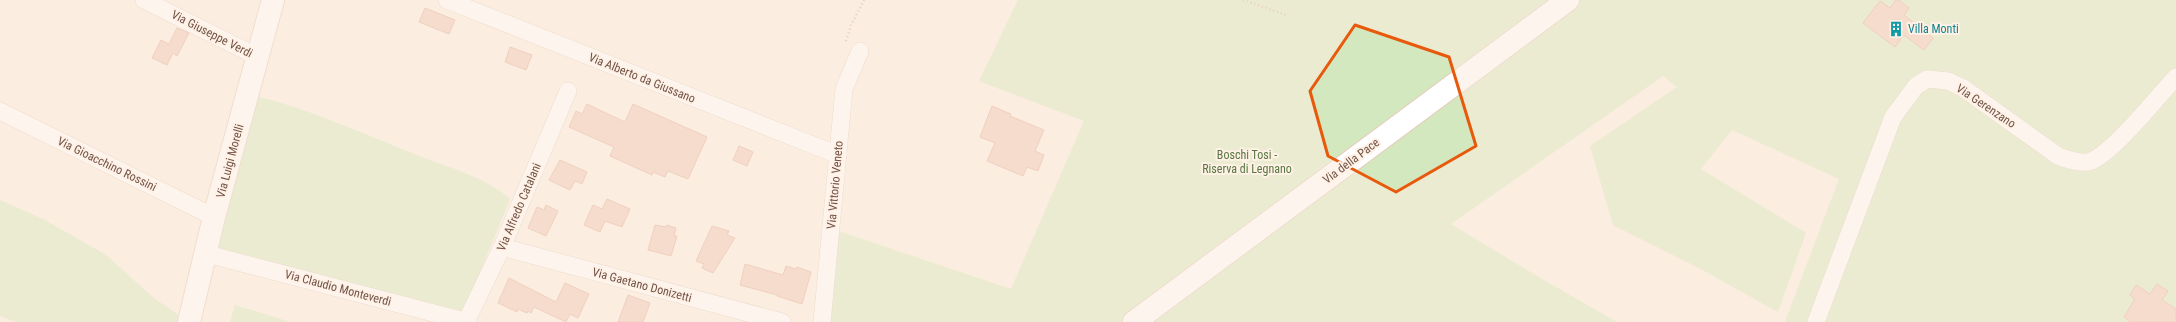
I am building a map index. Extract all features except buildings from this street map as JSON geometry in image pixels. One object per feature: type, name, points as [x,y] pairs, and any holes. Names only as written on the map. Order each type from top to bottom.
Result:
[{"type":"main road","name":"Via Luigi Morelli","points":[[189,322],[207,254],[214,217],[273,0]]},
{"type":"main road","name":"Via della Pace","points":[[1134,322],[1568,0]]},
{"type":"street","name":"Via Giuseppe Verdi","points":[[144,0],[258,57]]},
{"type":"street","name":"Via Alberto da Giussano","points":[[447,0],[838,156]]},
{"type":"street","name":"Via Vittorio Veneto","points":[[822,322],[844,89],[860,51]]},
{"type":"street","name":"Via Gerenzano","points":[[1816,322],[1893,117],[1916,86],[1927,79],[1948,80],[1963,88],[2058,156],[2070,161],[2088,162],[2107,152],[2176,77]]},
{"type":"street","name":"Via Alfredo Catalani","points":[[467,322],[502,247],[568,91]]},
{"type":"street","name":"Via Gioacchino Rossini","points":[[0,111],[214,217]]},
{"type":"street","name":"Via Gaetano Donizetti","points":[[502,247],[782,322]]},
{"type":"street","name":"Via Claudio Monteverdi","points":[[207,254],[467,322]]},
{"type":"path","points":[[1243,0],[1286,15]]},
{"type":"highlighted area","points":[[1355,25],[1449,57],[1476,146],[1396,192],[1328,156],[1310,91]]},
{"type":"green space","name":"Boschi Tosi - Riserva di Legnano","points":[[1018,0],[2176,0],[2176,322],[1785,322],[1839,179],[1732,130],[1701,169],[1806,233],[1778,312],[1699,268],[1613,225],[1590,146],[1677,87],[1663,76],[1451,224],[1535,275],[1617,322],[824,322],[838,231],[1011,289],[1084,121],[979,81]]},
{"type":"green space","points":[[252,95],[295,107],[467,174],[490,185],[510,199],[464,311],[460,314],[218,252],[215,241]]},
{"type":"green space","points":[[0,200],[45,220],[106,255],[155,299],[180,316],[179,322],[16,322],[0,316]]},
{"type":"green space","points":[[235,305],[290,322],[230,322]]},
{"type":"place","name":"Villa Monti","points":[[1896,29]]}]
